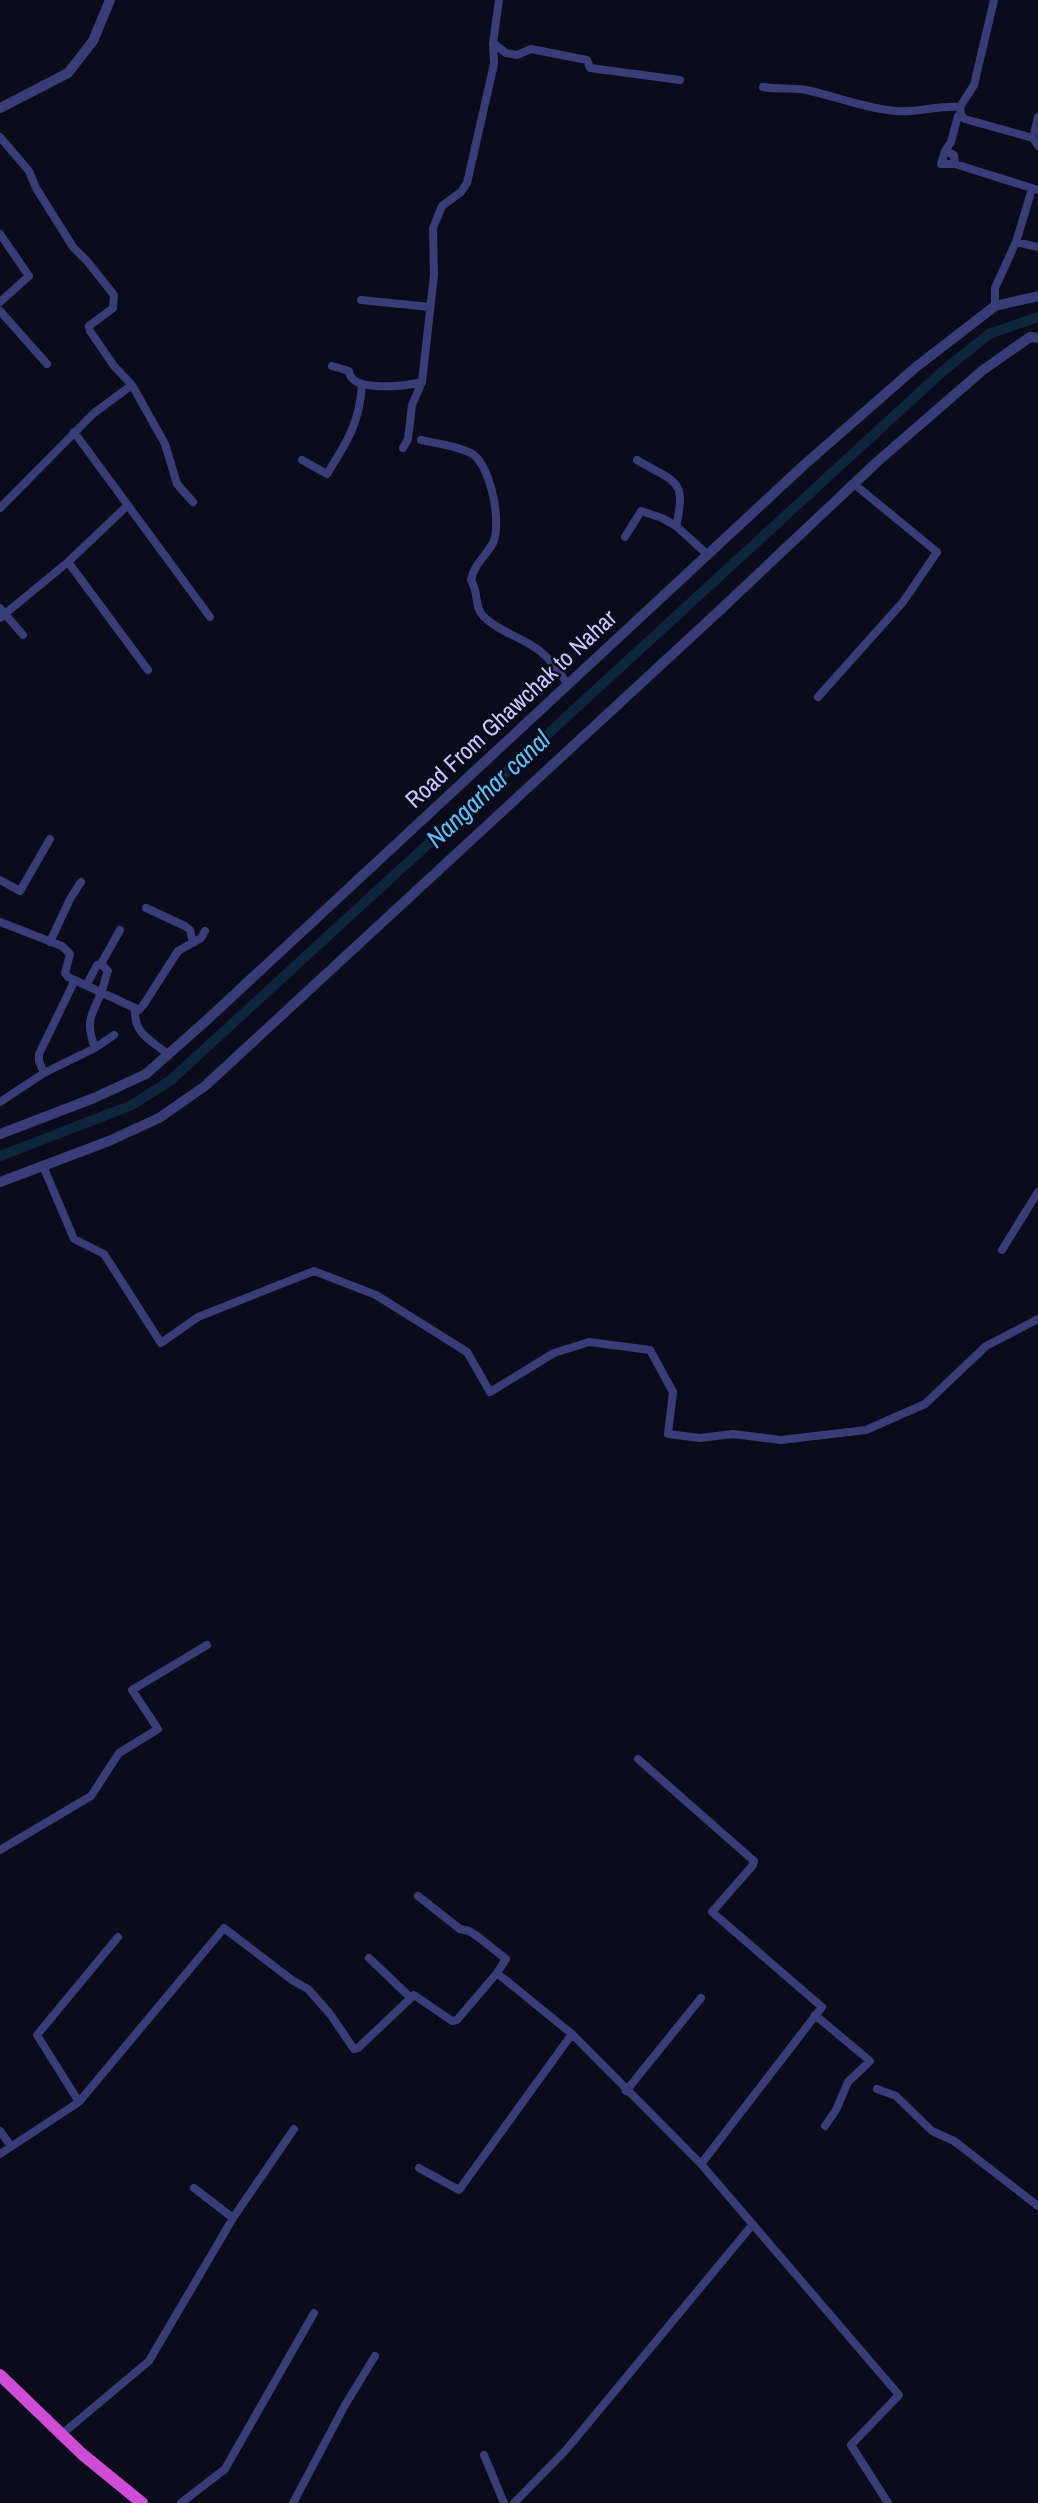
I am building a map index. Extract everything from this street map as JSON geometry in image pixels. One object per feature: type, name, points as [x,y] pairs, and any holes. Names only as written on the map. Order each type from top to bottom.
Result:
[{"type":"highway","points":[[0,2375],[62,2434],[142,2503]]},
{"type":"street","points":[[0,108],[68,73],[93,41],[110,0]]},
{"type":"street","points":[[403,448],[408,439],[412,405],[422,382],[434,275],[433,228],[442,206],[461,192],[467,183],[495,64],[493,43],[499,0]]},
{"type":"street","points":[[994,0],[974,85],[960,111],[941,164],[955,164],[1035,189],[1016,242],[995,288],[995,306]]},
{"type":"street","points":[[493,43],[506,53],[517,55],[531,49],[586,60],[590,68],[680,80]]},
{"type":"street","points":[[763,87],[776,90],[802,89],[894,111],[915,111],[942,106],[960,111],[965,119],[1035,142],[1038,117]]},
{"type":"street","points":[[0,137],[29,171],[36,188],[73,247],[114,295],[113,308],[89,326],[90,331],[114,366],[132,385],[165,444],[177,484],[193,502]]},
{"type":"street","points":[[945,151],[954,155],[955,164]]},
{"type":"street","points":[[0,234],[29,276],[0,301]]},
{"type":"street","points":[[1016,242],[1038,247]]},
{"type":"street","name":"Road From Ghawchak to Nahar","points":[[0,1134],[94,1098],[146,1074],[804,465],[916,367],[995,306],[1038,296]]},
{"type":"street","points":[[361,300],[430,307]]},
{"type":"street","points":[[0,311],[47,363]]},
{"type":"street","points":[[0,1182],[109,1141],[159,1118],[205,1086],[853,484],[983,370],[1030,337],[1038,338]]},
{"type":"street","points":[[332,366],[349,371],[353,382],[362,384],[401,388],[422,382]]},
{"type":"street","points":[[302,460],[327,474],[356,424],[361,405],[362,384]]},
{"type":"street","points":[[0,508],[94,413],[132,385]]},
{"type":"street","points":[[74,432],[210,617]]},
{"type":"street","points":[[421,440],[475,456],[486,473],[497,513],[494,541],[473,571],[471,580],[477,589],[480,614],[504,632],[540,651],[557,668],[568,685]]},
{"type":"street","points":[[637,460],[674,481],[681,490],[682,502],[676,526]]},
{"type":"street","points":[[818,697],[903,602],[937,552],[853,484]]},
{"type":"street","points":[[23,635],[2,613],[68,562],[128,505]]},
{"type":"street","points":[[625,537],[641,511],[676,526],[708,555]]},
{"type":"street","points":[[68,562],[148,670]]},
{"type":"street","points":[[0,880],[20,891],[50,839]]},
{"type":"street","points":[[50,942],[81,882]]},
{"type":"street","points":[[146,908],[186,926],[190,930],[193,943]]},
{"type":"street","points":[[0,922],[62,946],[70,954],[65,973],[139,1010],[178,951],[201,938],[205,932]]},
{"type":"street","points":[[87,985],[120,930]]},
{"type":"street","points":[[95,1048],[89,1032],[89,1018],[108,971],[101,964]]},
{"type":"street","points":[[44,1073],[39,1054],[75,979]]},
{"type":"street","points":[[135,1008],[134,1022],[138,1029],[169,1055]]},
{"type":"street","points":[[0,1102],[44,1073],[95,1048],[114,1035]]},
{"type":"street","points":[[43,1166],[74,1238],[104,1254],[161,1343],[198,1317],[314,1271],[376,1295],[467,1352],[490,1392],[554,1353],[589,1342],[650,1350],[673,1392],[668,1434],[700,1438],[733,1434],[781,1440],[866,1430],[925,1404],[986,1346],[1038,1319]]},
{"type":"street","points":[[1002,1250],[1038,1192]]},
{"type":"street","points":[[0,1850],[91,1796],[119,1753],[158,1729],[132,1690],[207,1645]]},
{"type":"street","points":[[638,1759],[752,1859],[753,1865],[712,1913],[821,2006],[701,2164]]},
{"type":"street","points":[[0,2154],[79,2102],[224,1928],[292,1980],[308,1989],[330,2014],[354,2049],[414,1995],[454,2022],[497,1973],[506,1958],[469,1931],[460,1929],[418,1896]]},
{"type":"street","points":[[79,2102],[37,2035],[118,1937]]},
{"type":"street","points":[[369,1958],[411,1998]]},
{"type":"street","points":[[497,1973],[572,2034],[701,2164],[899,2395],[851,2445],[888,2503]]},
{"type":"street","points":[[626,2091],[701,1998]]},
{"type":"street","points":[[815,2015],[870,2061],[848,2082],[836,2110],[825,2126]]},
{"type":"street","points":[[419,2168],[460,2190],[572,2034]]},
{"type":"street","points":[[877,2090],[896,2096],[933,2131],[954,2141],[1038,2206]]},
{"type":"street","points":[[62,2434],[149,2361],[233,2218],[294,2129]]},
{"type":"street","points":[[0,2131],[11,2146]]},
{"type":"street","points":[[194,2188],[233,2218]]},
{"type":"street","points":[[514,2503],[566,2451],[753,2224]]},
{"type":"street","points":[[181,2503],[225,2469],[314,2313]]},
{"type":"street","points":[[293,2503],[374,2356]]},
{"type":"street","points":[[484,2455],[503,2503]]},
{"type":"waterway","name":"Nangarhar canal","points":[[0,1156],[132,1105],[171,1080],[943,371],[989,334],[1038,317]]}]
